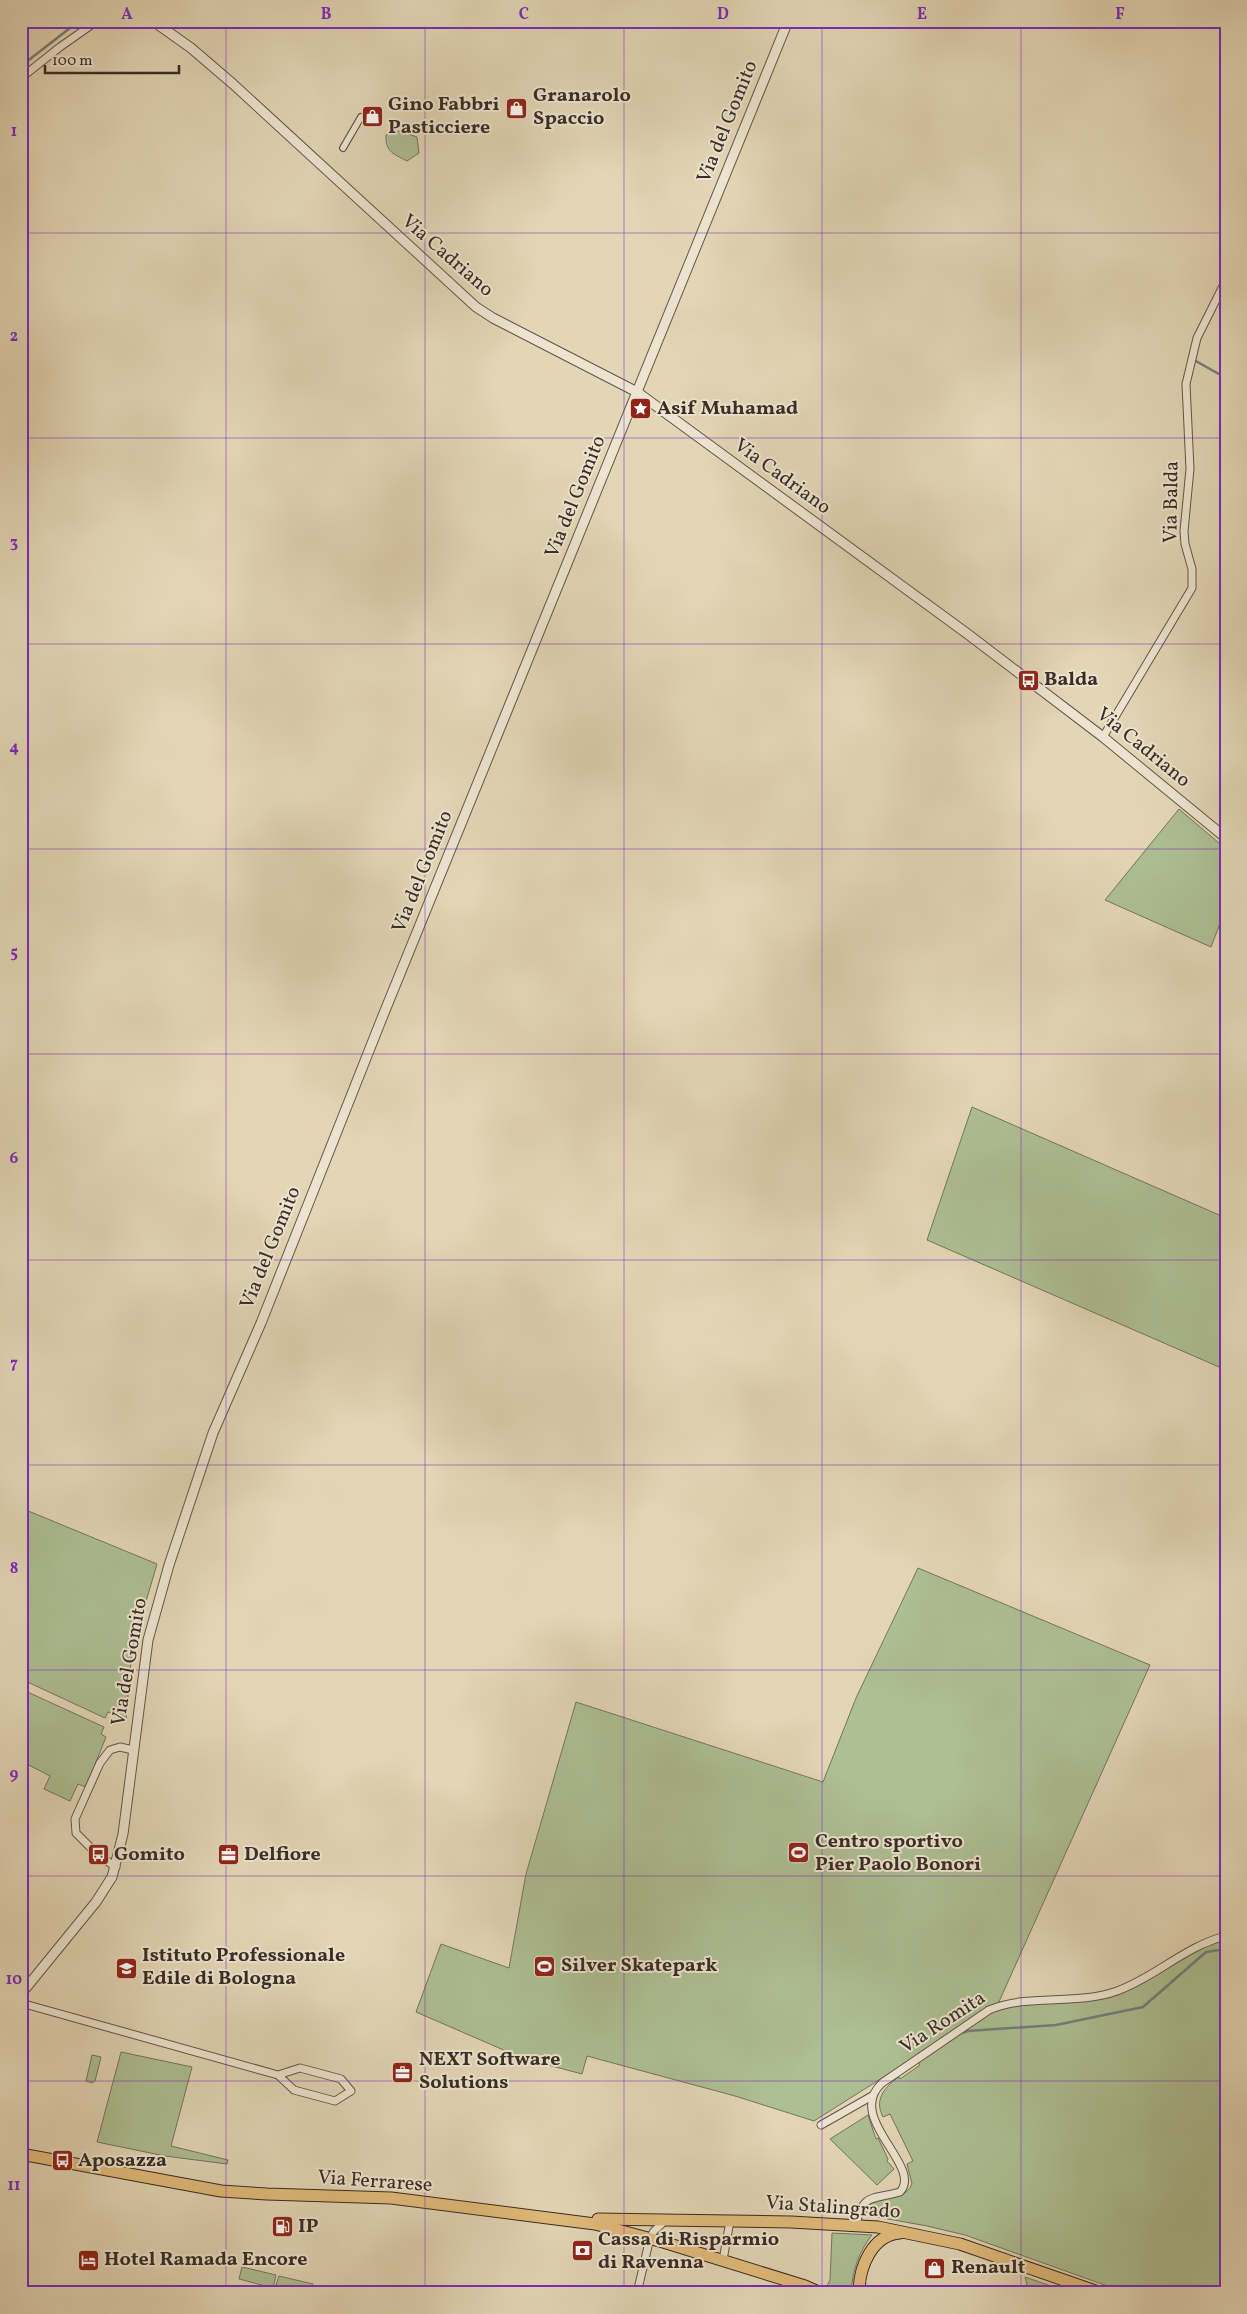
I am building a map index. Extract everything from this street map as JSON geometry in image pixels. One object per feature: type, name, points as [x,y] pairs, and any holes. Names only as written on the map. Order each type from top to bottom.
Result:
[{"type":"main road","name":"Via Ferrarese","points":[[21,2154],[221,2191],[391,2198],[596,2224],[723,2260],[806,2286],[821,2293]]},
{"type":"main road","name":"Via Stalingrado","points":[[554,2219],[856,2225],[917,2234],[988,2252],[1101,2293]]},
{"type":"main road","points":[[859,2293],[863,2267],[878,2242],[894,2234],[917,2234]]},
{"type":"street","points":[[21,78],[97,21]]},
{"type":"street","name":"Via Cadriano","points":[[153,21],[191,48],[233,84],[476,306],[493,318],[637,392],[968,635],[1103,737],[1226,838]]},
{"type":"street","name":"Via del Gomito","points":[[21,1994],[96,1902],[107,1886],[116,1867],[123,1834],[144,1666],[156,1606],[213,1434],[260,1325],[382,1018],[788,21]]},
{"type":"street","points":[[343,148],[361,117]]},
{"type":"street","name":"Via Balda","points":[[1103,737],[1192,588],[1192,569],[1185,544],[1184,531],[1190,469],[1186,384],[1197,338],[1226,280]]},
{"type":"street","name":"Via del Gomito","points":[[116,1867],[98,1855],[76,1833],[76,1819],[100,1763],[110,1750],[120,1746],[133,1750]]},
{"type":"street","name":"Via Romita","points":[[872,2096],[880,2085],[892,2076],[989,2010],[1014,2003],[1082,1999],[1118,1991],[1156,1971],[1198,1945],[1226,1936]]},
{"type":"street","points":[[21,2004],[278,2075],[294,2090],[335,2102],[351,2091],[341,2079],[300,2068],[278,2075]]},
{"type":"street","points":[[821,2125],[872,2096]]},
{"type":"street","points":[[856,2225],[859,2211],[865,2201],[875,2196],[900,2192],[904,2182],[902,2171],[871,2112],[872,2096]]},
{"type":"street","points":[[637,2293],[650,2238],[658,2226],[665,2220]]},
{"type":"street","points":[[723,2260],[730,2221]]},
{"type":"green space","points":[[400,131],[417,137],[419,153],[407,161],[391,152],[386,141],[386,135]]},
{"type":"green space","points":[[1179,809],[1226,849],[1226,908],[1211,947],[1105,900]]},
{"type":"green space","points":[[972,1107],[1226,1218],[1226,1370],[927,1240]]},
{"type":"green space","points":[[21,1508],[157,1564],[132,1649],[126,1720],[108,1712],[105,1718],[21,1679]]},
{"type":"green space","name":"Centro sportivo Pier Paolo Bonori","points":[[918,1568],[1150,1665],[998,2004],[1118,1991],[1198,1945],[1226,1940],[1226,2293],[1127,2293],[965,2235],[866,2215],[868,2207],[872,2202],[901,2194],[907,2191],[912,2184],[907,2164],[913,2161],[890,2114],[883,2117],[880,2111],[882,2094],[899,2077],[900,2079],[920,2065],[918,2062],[967,2030],[958,2030],[814,2121],[735,2096],[587,2056],[582,2074],[522,2058],[416,2012],[441,1944],[509,1968],[526,1874],[576,1702],[823,1782],[856,1698]]},
{"type":"green space","points":[[21,1689],[104,1727],[101,1734],[106,1737],[86,1787],[78,1784],[70,1801],[44,1789],[50,1776],[23,1762],[21,1763]]},
{"type":"green space","points":[[121,2052],[192,2067],[171,2146],[228,2160],[227,2164],[165,2156],[97,2142]]},
{"type":"green space","points":[[92,2055],[101,2057],[95,2081],[92,2083],[86,2081]]},
{"type":"green space","points":[[868,2115],[876,2139],[878,2138],[888,2159],[887,2161],[894,2169],[877,2185],[830,2139]]},
{"type":"green space","points":[[832,2233],[872,2235],[863,2248],[857,2262],[851,2293],[837,2293],[826,2288],[830,2280]]},
{"type":"green space","points":[[242,2267],[276,2275],[273,2288],[239,2279]]},
{"type":"green space","points":[[279,2276],[313,2284],[311,2293],[293,2293],[275,2288]]},
{"type":"green space","points":[[1025,2277],[1071,2293],[1029,2293]]},
{"type":"waterway","points":[[21,66],[79,21]]},
{"type":"waterway","points":[[1194,360],[1226,378]]},
{"type":"waterway","points":[[961,2033],[1056,2025],[1143,2007],[1206,1952],[1226,1949]]},
{"type":"place","name":"Granarolo Spaccio","points":[[517,108]]},
{"type":"place","name":"Gino Fabbri Pasticciere","points":[[372,117]]},
{"type":"place","name":"Asif Muhamad","points":[[641,409]]},
{"type":"place","name":"Balda","points":[[1028,680]]},
{"type":"place","name":"Centro sportivo Pier Paolo Bonori","points":[[799,1853]]},
{"type":"place","name":"Gomito","points":[[98,1855]]},
{"type":"place","name":"Delfiore","points":[[228,1855]]},
{"type":"place","name":"Silver Skatepark","points":[[545,1966]]},
{"type":"place","name":"Istituto Professionale Edile di Bologna","points":[[126,1968]]},
{"type":"place","name":"NEXT Software Solutions","points":[[403,2072]]},
{"type":"place","name":"Aposazza","points":[[62,2161]]},
{"type":"place","name":"IP","points":[[282,2227]]},
{"type":"place","name":"Cassa di Risparmio di Ravenna","points":[[582,2251]]},
{"type":"place","name":"Hotel Ramada Encore","points":[[88,2260]]},
{"type":"place","name":"Renault","points":[[935,2268]]}]
